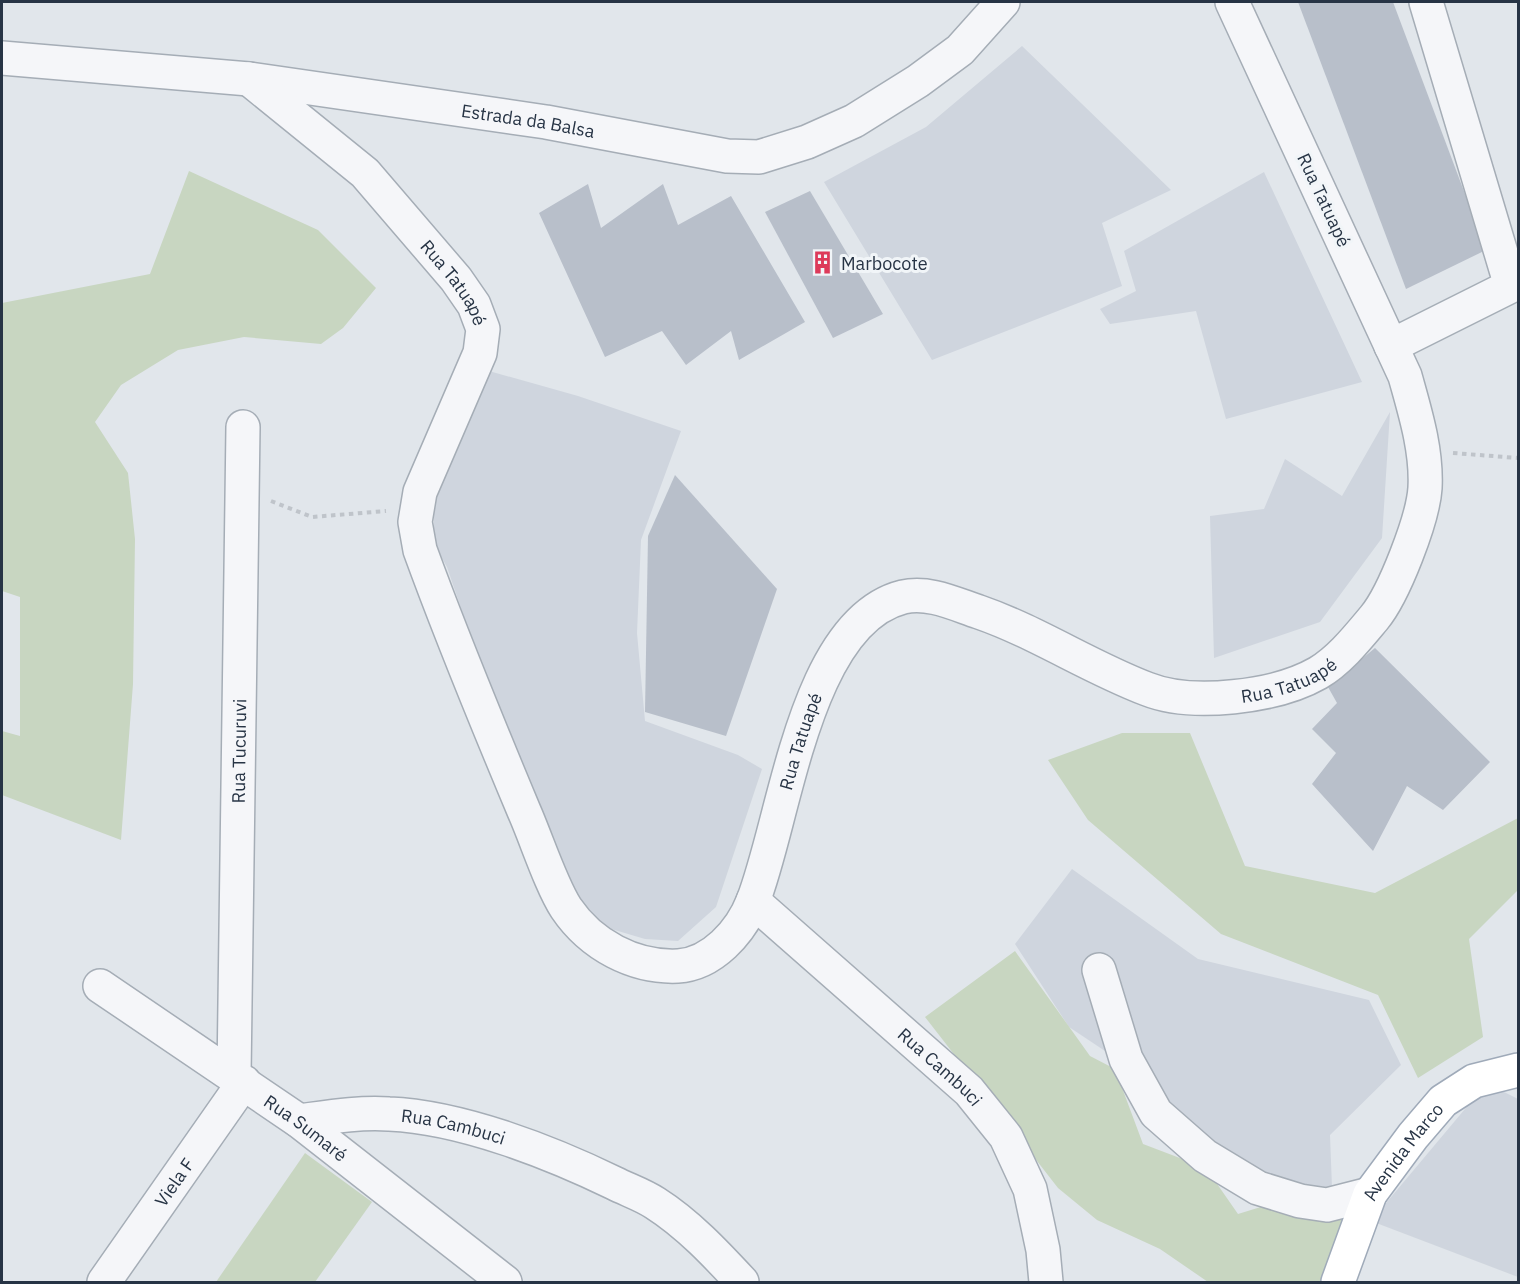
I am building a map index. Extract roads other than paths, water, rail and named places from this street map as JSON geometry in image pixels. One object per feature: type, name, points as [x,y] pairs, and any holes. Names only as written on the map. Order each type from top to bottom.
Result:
[{"type":"main road","name":"Avenida Marco","points":[[1338,1282],[1370,1194],[1443,1101],[1474,1081],[1518,1070]]},
{"type":"street","name":"Estrada da Balsa","points":[[2,57],[249,79],[546,122],[727,156],[759,157],[807,142],[854,121],[909,87],[960,50],[1003,2]]},
{"type":"street","name":"Rua Tatuapé","points":[[249,79],[365,174],[456,279],[474,305],[483,329],[480,353],[420,492],[415,522],[420,550],[565,906],[602,944],[625,957],[657,967],[692,965],[715,952],[739,929],[753,901],[779,807],[816,694],[830,662],[851,632],[876,609],[904,597],[936,597],[998,618],[1151,691],[1190,696],[1230,697],[1276,689],[1318,672],[1355,642],[1383,607],[1412,536],[1425,490],[1421,436],[1405,376],[1232,2]]},
{"type":"street","points":[[1391,346],[1512,286],[1426,2]]},
{"type":"street","name":"Rua Tucuruvi","points":[[239,1078],[243,427]]},
{"type":"street","name":"Rua Cambuci","points":[[753,901],[969,1091],[1006,1137],[1030,1189],[1043,1250],[1046,1282]]},
{"type":"street","points":[[1099,970],[1126,1059],[1156,1113],[1205,1156],[1258,1188],[1300,1201],[1326,1205],[1370,1194]]},
{"type":"street","name":"Rua Sumaré","points":[[100,986],[239,1078],[299,1121],[505,1282]]},
{"type":"street","name":"Viela F","points":[[104,1282],[239,1078]]},
{"type":"street","name":"Rua Cambuci","points":[[299,1121],[346,1114],[391,1114],[433,1120],[492,1135],[572,1162],[655,1203],[701,1240],[742,1282]]},
{"type":"place","name":"Marbocote","points":[[823,263]]}]
